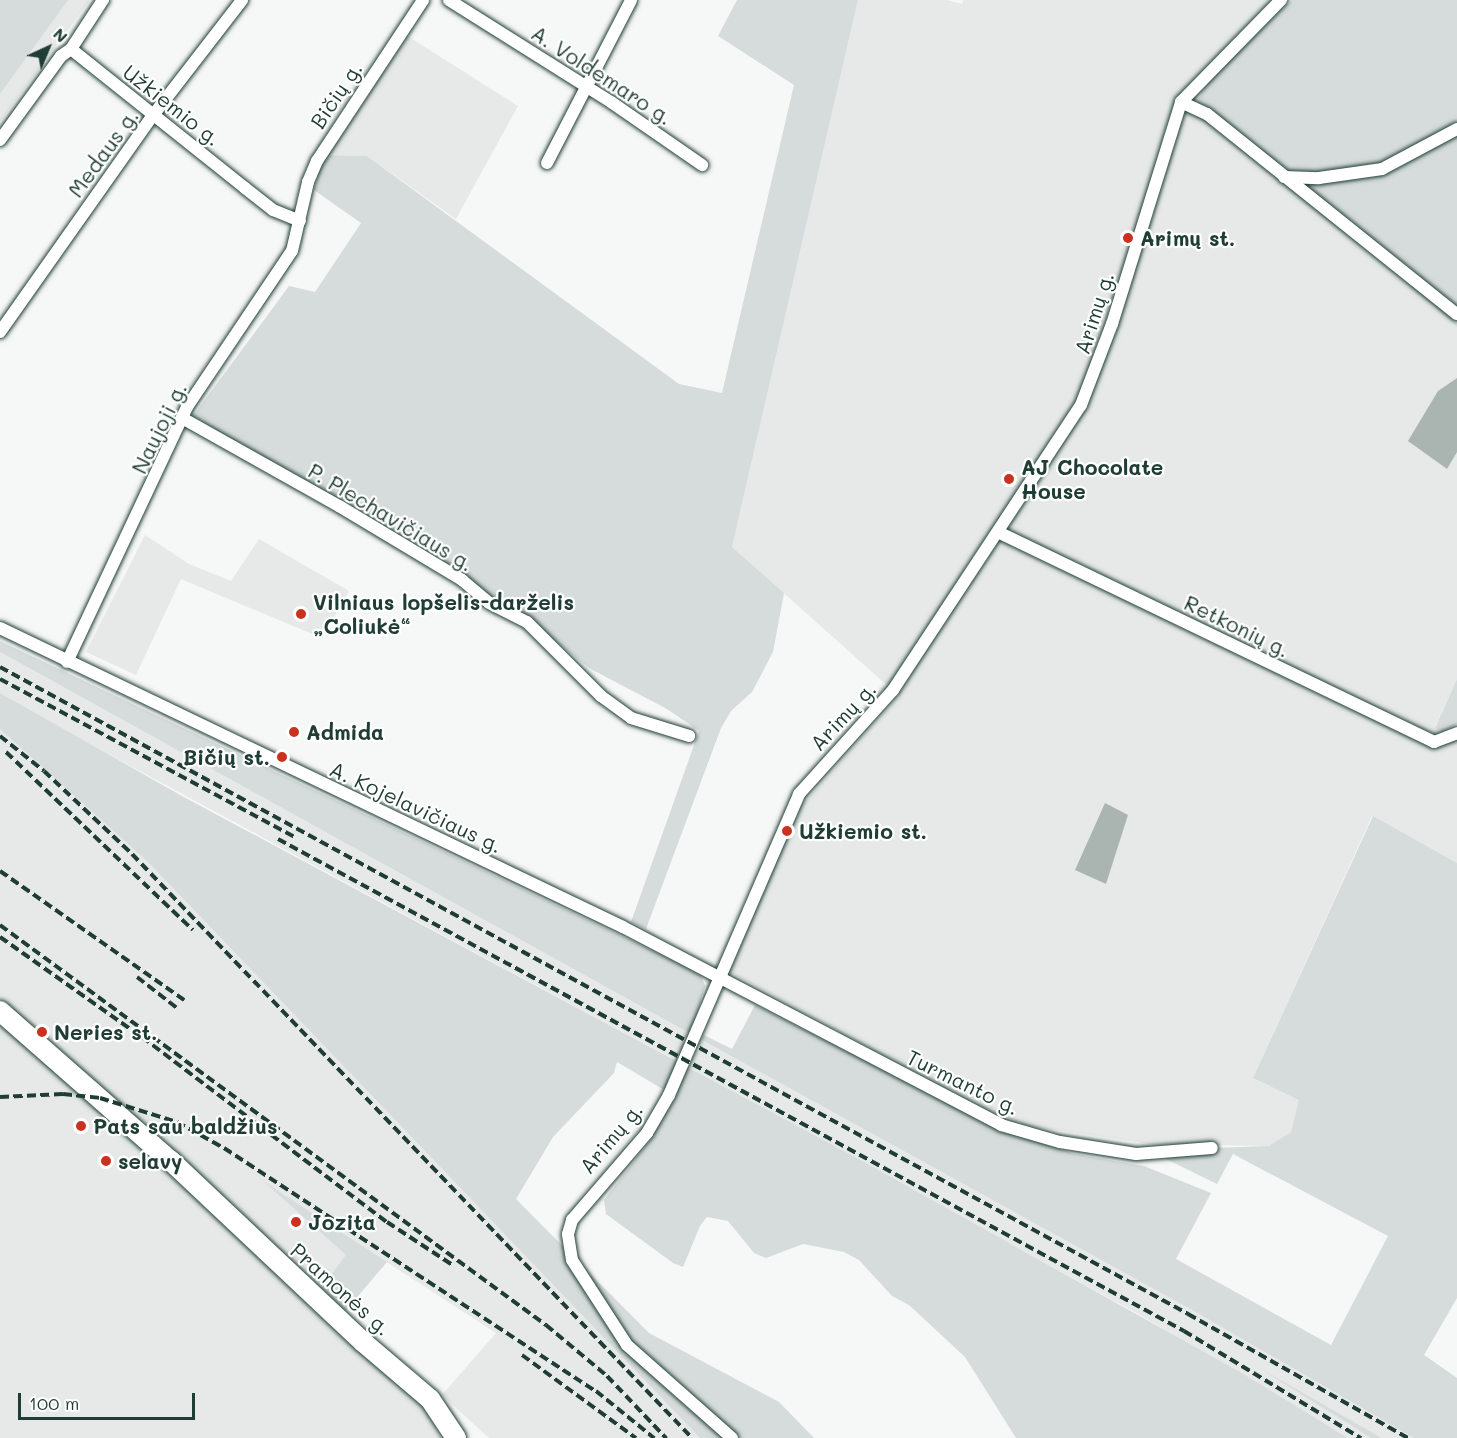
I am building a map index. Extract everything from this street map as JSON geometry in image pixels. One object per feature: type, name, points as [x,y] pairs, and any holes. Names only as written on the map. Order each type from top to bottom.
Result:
[{"type":"main road","name":"Pramonės g.","points":[[0,1011],[164,1154],[363,1342],[430,1399],[456,1438]]},
{"type":"street","points":[[0,140],[61,56],[71,50],[103,0]]},
{"type":"street","name":"Medaus g.","points":[[0,332],[154,114],[242,0]]},
{"type":"street","name":"Bičių g.","points":[[300,221],[308,182],[317,161],[423,0]]},
{"type":"street","name":"A. Voldemaro g.","points":[[449,0],[586,86],[702,165]]},
{"type":"street","points":[[547,163],[631,0]]},
{"type":"street","name":"Arimų g.","points":[[732,1438],[627,1345],[572,1260],[568,1247],[572,1220],[579,1208],[646,1134],[669,1095],[718,976],[799,794],[893,690],[1064,435],[1094,379],[1181,102],[1281,0]]},
{"type":"street","name":"Užkiemio g.","points":[[71,50],[273,210],[300,221]]},
{"type":"street","points":[[1181,102],[1208,114],[1457,314]]},
{"type":"street","points":[[1284,177],[1319,178],[1382,169],[1457,129]]},
{"type":"street","name":"Naujoji g.","points":[[67,662],[182,418],[292,251],[300,221]]},
{"type":"street","name":"P. Plechavičiaus g.","points":[[182,418],[339,506],[462,580],[489,603],[527,622],[601,696],[631,718],[689,736]]},
{"type":"street","name":"Retkonių g.","points":[[1000,533],[1434,742],[1457,733]]},
{"type":"street","name":"A. Kojelavičiaus g.","points":[[0,628],[718,976]]},
{"type":"street","name":"Turmanto g.","points":[[718,976],[749,996],[1001,1125],[1060,1142],[1136,1154],[1212,1149]]},
{"type":"shaded area","points":[[0,0],[90,0],[0,122]]},
{"type":"shaded area","points":[[0,0],[68,0],[0,94]]},
{"type":"shaded area","points":[[737,0],[858,0],[732,547],[784,593],[773,652],[752,692],[731,711],[721,728],[646,929],[631,922],[699,731],[667,709],[589,668],[523,615],[193,416],[289,286],[315,292],[361,223],[314,190],[324,155],[367,156],[679,384],[722,393],[794,85],[718,36]]},
{"type":"shaded area","points":[[858,0],[947,0],[962,4],[963,0],[1292,0],[1230,57],[1406,266],[1407,282],[1457,327],[1457,679],[1435,727],[1457,740],[1457,863],[1372,816],[1253,1078],[1300,1100],[1291,1132],[1279,1143],[1269,1146],[1150,1144],[1035,1127],[999,1118],[728,971],[795,813],[899,696],[732,547]]},
{"type":"shaded area","points":[[1292,0],[1457,0],[1457,327],[1407,282],[1406,266],[1198,101],[1213,75]]},
{"type":"shaded area","points":[[406,35],[518,106],[456,219],[367,156],[324,155]]},
{"type":"shaded area","points":[[1457,378],[1457,452],[1447,469],[1408,441],[1438,391]]},
{"type":"shaded area","name":"Vilniaus lopšelis-darželis „Coliukė“","points":[[145,535],[189,564],[231,581],[259,539],[349,591],[322,638],[181,579],[136,675],[86,652]]},
{"type":"shaded area","points":[[0,641],[691,969],[701,976],[705,986],[691,1034],[0,652]]},
{"type":"shaded area","points":[[0,652],[691,1034],[678,1062],[25,709],[0,693]]},
{"type":"shaded area","points":[[1457,679],[1457,724],[1442,732],[1435,728]]},
{"type":"shaded area","points":[[0,693],[182,796],[855,1157],[1240,1372],[1348,1438],[1016,1438],[965,1357],[909,1305],[892,1296],[859,1260],[844,1252],[803,1244],[766,1258],[754,1253],[728,1221],[707,1217],[700,1226],[683,1267],[673,1263],[606,1214],[604,1200],[649,1142],[676,1097],[617,1062],[614,1073],[553,1137],[516,1199],[649,1333],[779,1402],[814,1438],[700,1438],[148,862],[0,729]]},
{"type":"shaded area","points":[[0,729],[148,862],[700,1438],[489,1438],[442,1395],[496,1333],[268,1185],[347,1255],[318,1292],[126,1111],[0,999]]},
{"type":"shaded area","points":[[1105,803],[1128,815],[1106,884],[1075,870]]},
{"type":"shaded area","points":[[1373,816],[1457,863],[1457,1298],[1424,1355],[1457,1378],[1457,1438],[1414,1438],[1192,1310],[702,1040],[704,1035],[732,1049],[755,1005],[1004,1131],[1075,1154],[1144,1166],[1211,1193],[1176,1259],[1331,1345],[1388,1236],[1233,1154],[1217,1184],[1164,1158],[1212,1148],[1269,1146],[1291,1132],[1299,1100],[1253,1078]]},
{"type":"shaded area","points":[[0,1021],[422,1404],[441,1438],[0,1438]]},
{"type":"shaded area","points":[[702,1040],[1192,1310],[1414,1438],[1382,1438],[1276,1378],[1371,1438],[1348,1438],[1140,1315],[689,1068]]},
{"type":"shaded area","points":[[263,1181],[387,1262],[342,1315],[318,1292],[346,1255]]},
{"type":"shaded area","points":[[1256,1366],[1382,1438],[1371,1438]]},
{"type":"railway","points":[[0,667],[1188,1314],[1408,1438]]},
{"type":"railway","points":[[0,679],[296,838]]},
{"type":"railway","points":[[0,736],[44,771],[132,854],[692,1438]]},
{"type":"railway","points":[[6,752],[193,930]]},
{"type":"railway","points":[[278,839],[1184,1331],[1361,1438]]},
{"type":"railway","points":[[0,871],[184,1000]]},
{"type":"railway","points":[[0,925],[546,1325],[607,1376],[666,1438]]},
{"type":"railway","points":[[0,937],[142,1037],[387,1222],[451,1264]]},
{"type":"railway","points":[[137,977],[177,1008]]},
{"type":"railway","points":[[0,1097],[63,1094],[100,1098],[177,1122],[224,1148],[596,1391],[654,1438]]},
{"type":"railway","points":[[522,1355],[636,1438]]},
{"type":"place","name":"Arimų st.","points":[[1128,238]]},
{"type":"place","name":"AJ Chocolate House","points":[[1009,479]]},
{"type":"place","name":"Vilniaus lopšelis-darželis „Coliukė“","points":[[301,614]]},
{"type":"place","name":"Admida","points":[[294,732]]},
{"type":"place","name":"Bičių st.","points":[[282,757]]},
{"type":"place","name":"Užkiemio st.","points":[[787,831]]},
{"type":"place","name":"Neries st.","points":[[42,1032]]},
{"type":"place","name":"Pats sau baldžius","points":[[81,1126]]},
{"type":"place","name":"selavy","points":[[106,1161]]},
{"type":"place","name":"Jozita","points":[[296,1222]]}]
